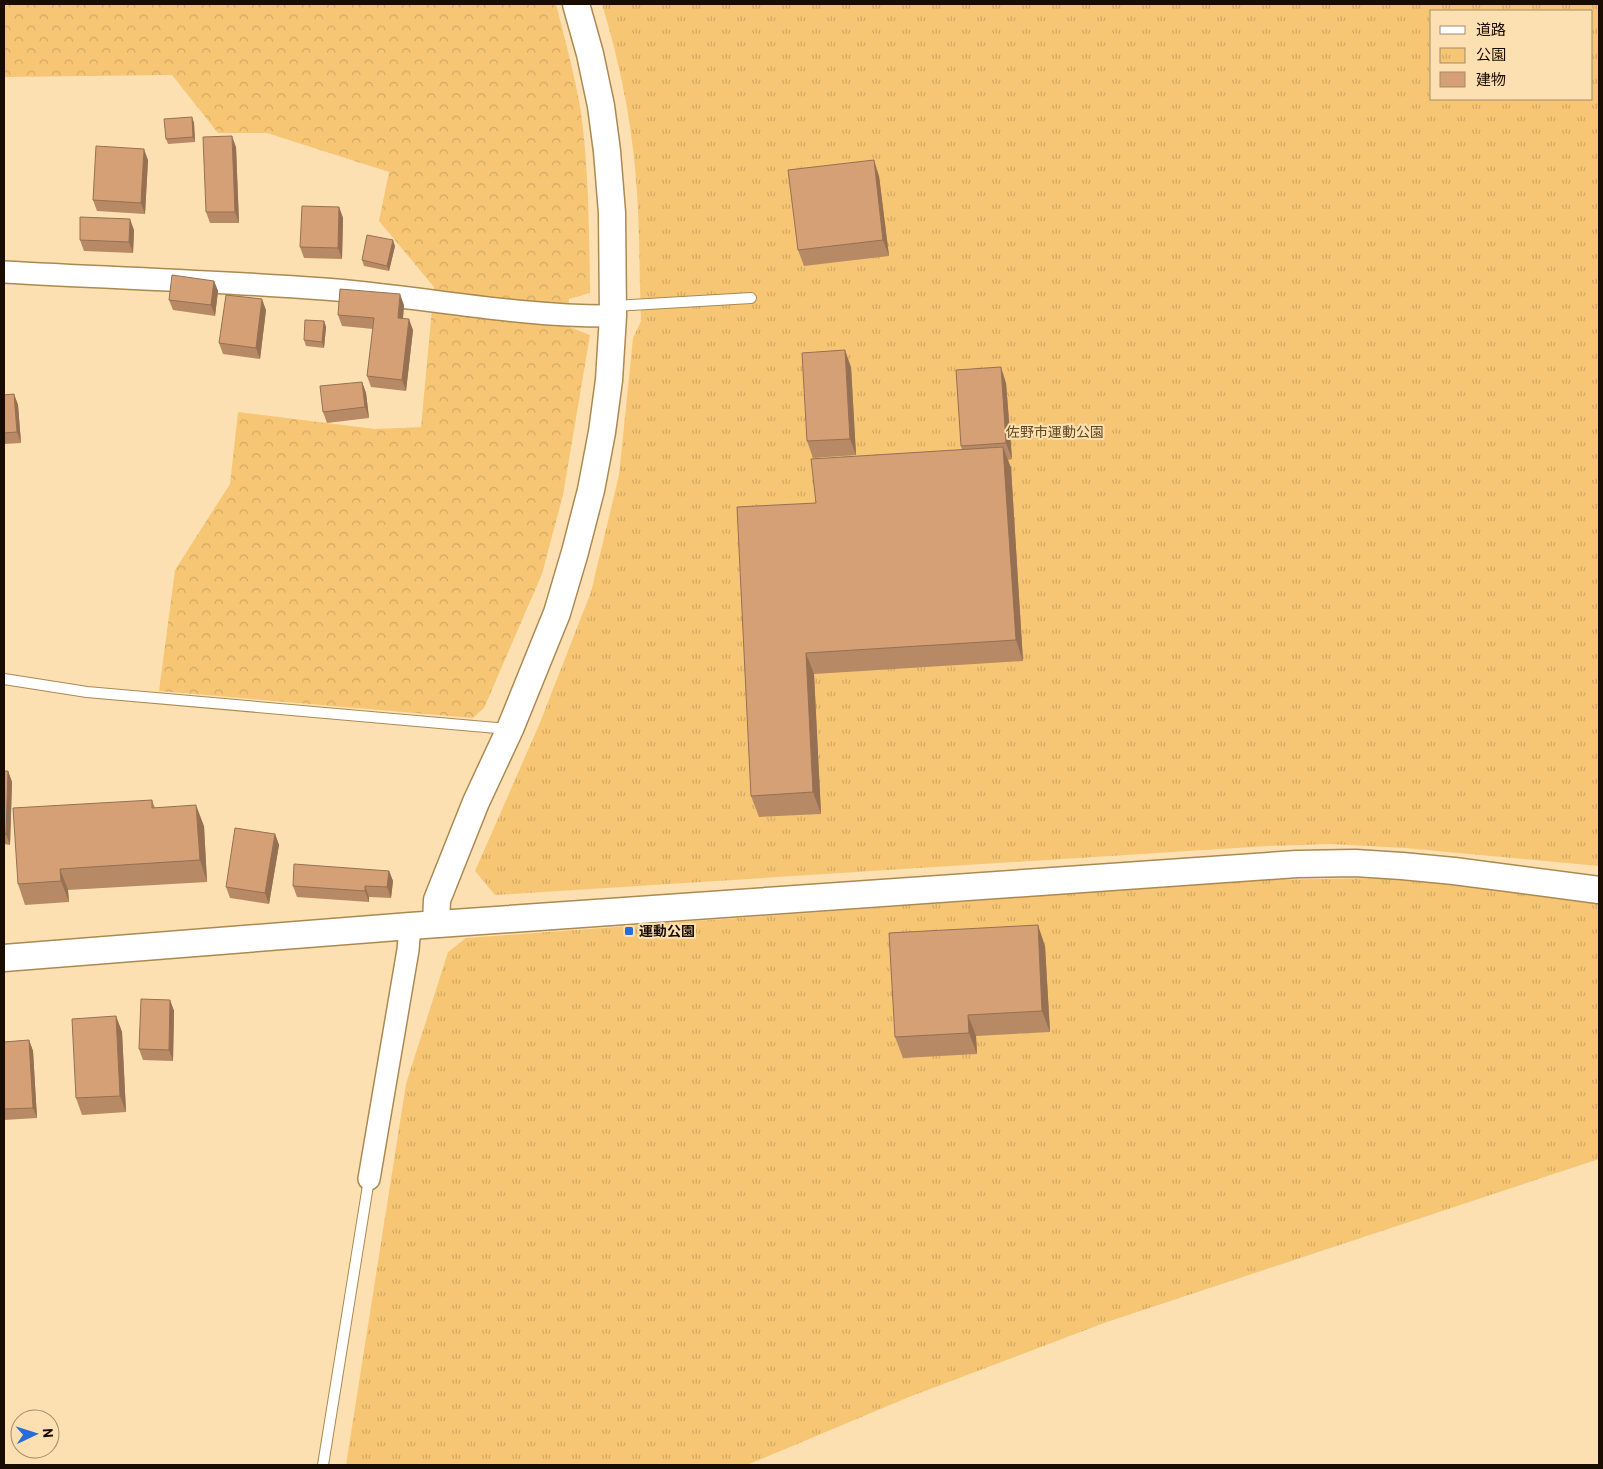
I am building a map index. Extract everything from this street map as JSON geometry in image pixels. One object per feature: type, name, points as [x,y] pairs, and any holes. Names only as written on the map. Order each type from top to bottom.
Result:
[{"type":"street","points":[[436,924],[437,900],[476,802],[510,729],[557,612],[592,490],[602,432],[609,380],[613,311],[612,213],[607,151],[600,106],[590,54],[576,4]]},
{"type":"street","points":[[4,272],[325,289],[502,310],[590,316],[613,311]]},
{"type":"street","points":[[4,958],[436,924],[1297,864],[1355,863],[1402,866],[1599,890]]},
{"type":"street","points":[[369,1179],[408,950],[410,926]]},
{"type":"lane","points":[[613,311],[751,298]]},
{"type":"lane","points":[[4,679],[87,692],[510,729]]},
{"type":"lane","points":[[323,1465],[369,1179]]},
{"type":"green space","points":[[4,4],[556,4],[581,112],[588,202],[590,293],[569,299],[567,326],[590,335],[563,495],[542,574],[484,708],[473,718],[159,691],[175,570],[230,484],[238,412],[375,429],[421,427],[434,287],[379,221],[389,172],[267,133],[218,133],[172,75],[4,77]]},
{"type":"green space","name":"佐野市運動公園","points":[[602,4],[1599,4],[1599,866],[1405,848],[1330,844],[1268,846],[495,895],[475,871],[539,725],[591,592],[619,475],[633,338],[641,321],[637,187],[630,126],[618,64]]},
{"type":"green space","points":[[1384,878],[1547,892],[1599,900],[1599,1159],[1104,1323],[909,1397],[747,1465],[346,1465],[406,1084],[448,952],[466,938],[1256,880]]},
{"type":"building","points":[[192,117],[193,137],[166,139],[164,119]]},
{"type":"building","points":[[232,136],[235,212],[206,212],[203,137]]},
{"type":"building","points":[[96,146],[144,149],[141,203],[93,200]]},
{"type":"building","points":[[874,160],[883,240],[798,250],[788,170]]},
{"type":"building","points":[[302,206],[339,207],[338,248],[300,247]]},
{"type":"building","points":[[80,217],[130,219],[129,242],[80,240]]},
{"type":"building","points":[[367,235],[393,240],[387,266],[362,260]]},
{"type":"building","points":[[172,275],[214,281],[211,305],[169,300]]},
{"type":"building","points":[[340,289],[400,294],[398,318],[409,319],[402,380],[367,376],[374,318],[338,315]]},
{"type":"building","points":[[226,295],[262,299],[256,348],[219,343]]},
{"type":"building","points":[[305,320],[324,321],[322,342],[304,340]]},
{"type":"building","points":[[845,350],[850,439],[807,441],[802,353]]},
{"type":"building","points":[[1001,367],[1006,443],[961,446],[956,370]]},
{"type":"building","points":[[362,382],[365,407],[323,412],[320,386]]},
{"type":"building","points":[[14,394],[17,432],[4,433],[4,395]]},
{"type":"building","points":[[1003,447],[1016,640],[806,653],[813,792],[751,796],[737,507],[816,503],[811,459]]},
{"type":"building","points":[[4,771],[8,771],[6,834],[4,834]]},
{"type":"building","points":[[152,800],[152,808],[196,805],[200,860],[60,869],[61,881],[18,884],[13,808]]},
{"type":"building","points":[[235,828],[275,834],[265,893],[226,887]]},
{"type":"building","points":[[294,864],[389,871],[387,887],[365,886],[365,891],[293,886]]},
{"type":"building","points":[[1038,925],[1042,1011],[968,1015],[969,1033],[895,1037],[889,933]]},
{"type":"building","points":[[141,999],[170,1000],[169,1050],[139,1049]]},
{"type":"building","points":[[116,1016],[120,1096],[76,1098],[72,1019]]},
{"type":"building","points":[[29,1040],[33,1108],[4,1109],[4,1042]]},
{"type":"place","name":"運動公園","points":[[629,931]]}]
